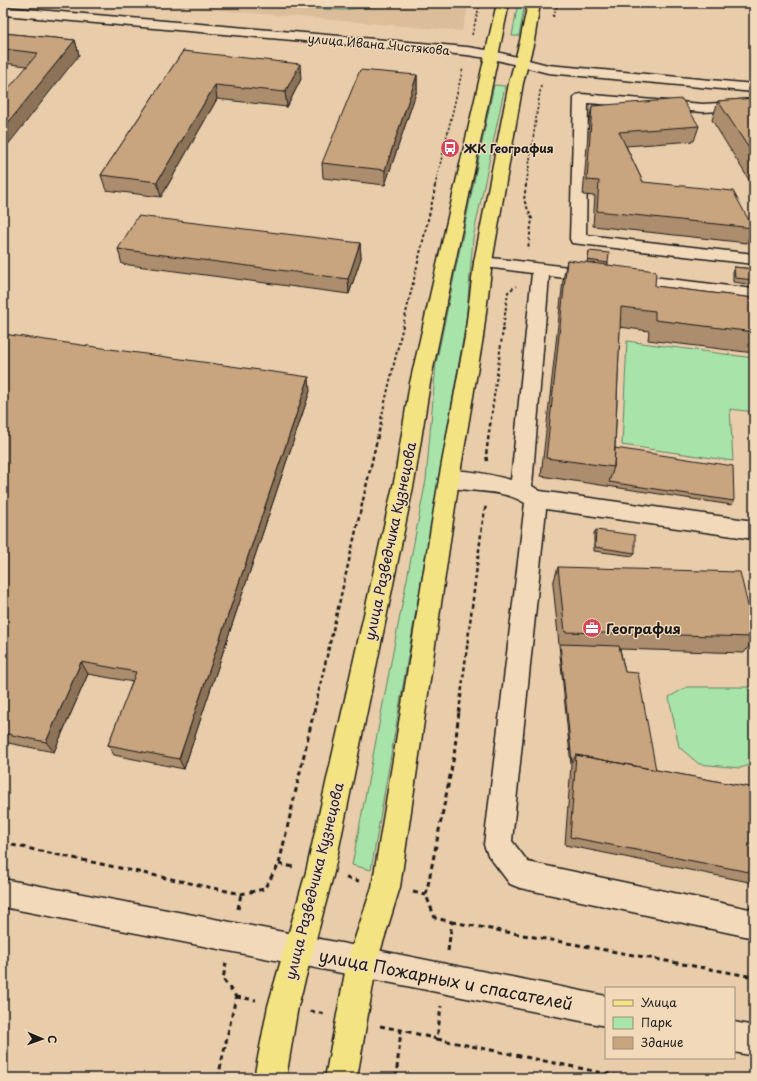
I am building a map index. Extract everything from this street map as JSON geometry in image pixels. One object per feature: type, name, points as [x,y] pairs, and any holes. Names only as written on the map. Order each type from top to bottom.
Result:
[{"type":"main road","name":"улица Разведчика Кузнецова","points":[[270,1078],[283,1006],[297,950],[320,872],[405,477],[420,382],[493,55],[503,3]]},
{"type":"main road","points":[[341,1078],[362,962],[386,886],[449,478],[474,337],[483,262],[520,62],[527,41],[534,3]]},
{"type":"street","name":"улица Ивана Чистякова","points":[[3,11],[428,42],[493,55],[548,69],[754,88]]},
{"type":"street","points":[[754,105],[703,108],[581,98],[578,239],[754,259]]},
{"type":"street","points":[[483,262],[754,295]]},
{"type":"street","points":[[534,268],[529,494],[498,845],[520,874],[754,924]]},
{"type":"street","points":[[449,478],[491,483],[529,494],[754,530]]},
{"type":"street","name":"улица Пожарных и спасателей","points":[[3,893],[362,962],[605,1011]]},
{"type":"street","points":[[735,1037],[754,1041]]},
{"type":"path","points":[[3,843],[241,894],[264,889],[279,864],[434,194],[435,179],[469,40],[472,36],[480,3]]},
{"type":"path","points":[[552,18],[558,3]]},
{"type":"path","points":[[548,69],[546,81],[540,86],[524,200],[532,219],[534,268],[524,281],[508,292],[486,455],[491,483],[482,526],[454,756],[426,895],[435,918],[754,977]]},
{"type":"path","points":[[279,864],[426,895]]},
{"type":"path","points":[[437,1039],[452,922]]},
{"type":"path","points":[[222,978],[236,997],[628,1078]]},
{"type":"path","points":[[218,1078],[236,997]]},
{"type":"path","points":[[396,1078],[401,1030]]},
{"type":"shaded area","points":[[134,3],[469,3],[462,31]]},
{"type":"green space","points":[[175,3],[406,3],[343,10]]},
{"type":"green space","points":[[518,3],[525,3],[519,36],[512,36]]},
{"type":"green space","points":[[494,85],[505,86],[473,238],[466,322],[371,870],[352,865],[426,480],[436,364]]},
{"type":"green space","points":[[627,341],[754,358],[754,412],[730,409],[733,461],[622,445]]},
{"type":"green space","points":[[687,687],[754,687],[754,764],[740,768],[699,764],[679,747],[669,697]]},
{"type":"building","points":[[3,33],[75,40],[3,129],[3,95],[38,53],[3,49]]},
{"type":"building","points":[[183,51],[300,64],[285,92],[215,85],[157,182],[101,175]]},
{"type":"building","points":[[360,70],[417,75],[385,170],[322,163]]},
{"type":"building","points":[[754,98],[754,156],[718,101]]},
{"type":"building","points":[[682,99],[699,126],[619,132],[643,182],[733,191],[753,228],[597,211],[599,181],[587,180],[592,106]]},
{"type":"building","points":[[138,216],[360,243],[348,279],[118,249]]},
{"type":"building","points":[[589,251],[609,253],[608,263],[588,260]]},
{"type":"building","points":[[567,260],[656,271],[655,286],[754,298],[754,332],[655,320],[655,311],[621,307],[614,467],[546,458]]},
{"type":"building","points":[[734,267],[754,269],[754,280],[735,278]]},
{"type":"building","points":[[3,334],[309,377],[179,759],[108,745],[136,672],[81,662],[46,742],[3,733]]},
{"type":"building","points":[[615,448],[733,466],[734,501],[609,482],[614,467]]},
{"type":"building","points":[[596,530],[635,535],[635,553],[595,547]]},
{"type":"building","points":[[558,567],[740,572],[754,631],[754,637],[565,632]]},
{"type":"building","points":[[560,644],[619,646],[625,672],[638,673],[656,770],[576,755],[572,762]]},
{"type":"building","points":[[576,755],[754,788],[754,873],[570,837]]},
{"type":"place","name":"ЖК География","points":[[450,148]]},
{"type":"place","name":"География","points":[[592,628]]}]
